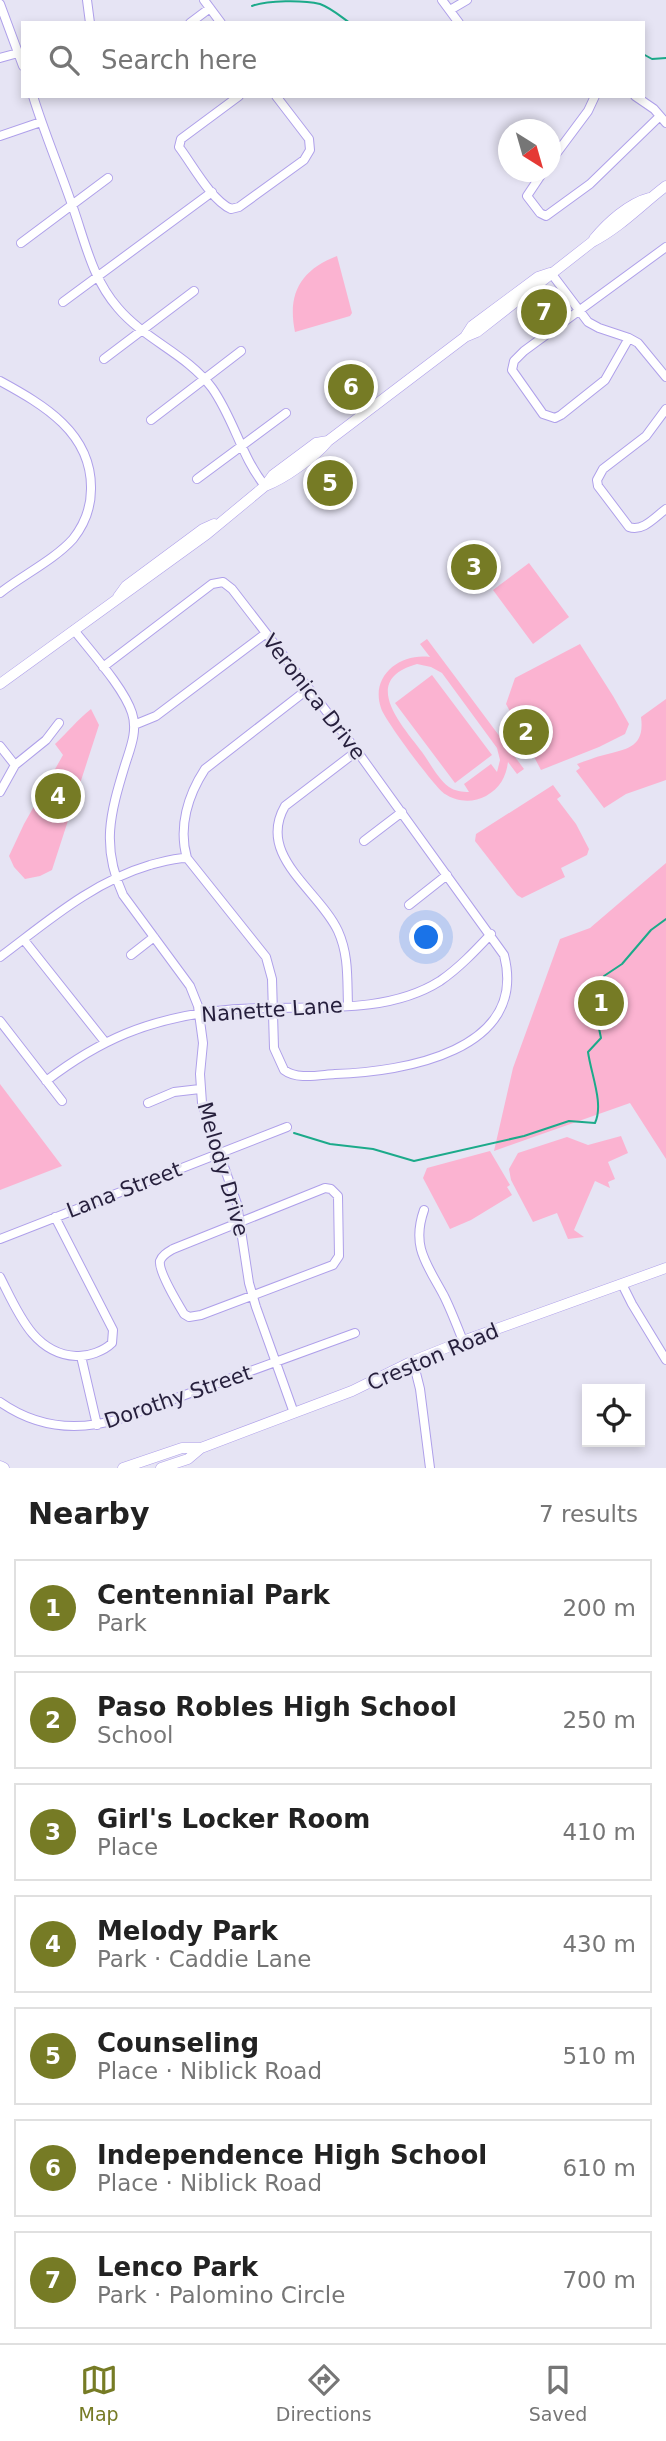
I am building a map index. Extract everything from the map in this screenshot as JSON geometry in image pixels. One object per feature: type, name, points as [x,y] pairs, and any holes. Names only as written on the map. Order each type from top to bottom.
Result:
[{"type":"main road","points":[[0,684],[117,598],[130,592],[265,486],[285,476],[465,337],[472,326],[538,277],[551,273],[607,234],[666,186]]},
{"type":"main road","name":"Creston Road","points":[[161,1468],[188,1459],[201,1448],[352,1391],[413,1361],[463,1341],[666,1268]]},
{"type":"main road","name":"Creston Road","points":[[122,1468],[183,1448],[201,1448]]},
{"type":"street","points":[[87,0],[90,21]]},
{"type":"street","points":[[204,0],[220,21]]},
{"type":"street","points":[[442,0],[458,21]]},
{"type":"street","points":[[450,10],[467,0]]},
{"type":"street","points":[[0,4],[21,61]]},
{"type":"street","points":[[193,21],[210,8]]},
{"type":"street","points":[[0,58],[18,53]]},
{"type":"street","points":[[34,98],[90,264],[97,276],[118,308],[205,379],[223,405],[252,470],[265,486]]},
{"type":"street","points":[[236,98],[181,139],[179,147],[226,208],[234,209],[308,156],[311,146],[309,139],[277,98]]},
{"type":"street","points":[[561,148],[594,98]]},
{"type":"street","points":[[536,182],[527,196],[540,213],[546,216],[590,184],[663,119],[637,98]]},
{"type":"street","points":[[0,136],[41,122]]},
{"type":"street","points":[[20,243],[108,178]]},
{"type":"street","points":[[62,302],[212,192]]},
{"type":"street","points":[[629,338],[605,380],[555,418],[544,414],[512,370],[514,361],[579,311],[665,251]]},
{"type":"street","points":[[551,273],[588,321],[599,328],[629,338],[647,352],[666,377]]},
{"type":"street","points":[[104,359],[194,291]]},
{"type":"street","points":[[151,420],[241,351]]},
{"type":"street","points":[[0,381],[49,409],[82,445],[87,458],[91,492],[83,524],[75,537],[59,552],[1,591]]},
{"type":"street","points":[[666,408],[646,436],[603,469],[597,480],[598,486],[629,527],[635,529],[643,526],[666,509]]},
{"type":"street","points":[[197,479],[286,413]]},
{"type":"street","name":"Veronica Drive","points":[[103,667],[218,582],[228,584],[402,812],[491,934],[507,964],[508,985],[499,1013],[483,1032],[471,1041],[433,1059],[383,1071],[296,1076],[289,1074],[280,1064],[274,1048],[271,1008]]},
{"type":"street","points":[[74,630],[123,696],[134,724],[156,716],[265,634]]},
{"type":"street","points":[[271,1008],[272,979],[266,957],[187,858],[182,842],[185,817],[198,780],[205,769],[308,690]]},
{"type":"street","points":[[0,792],[15,765],[47,740],[59,723]]},
{"type":"street","name":"Melody Drive","points":[[134,724],[133,738],[110,818],[108,841],[115,878],[122,895],[190,986],[200,1013],[203,1043],[201,1089],[206,1117],[241,1221],[253,1296],[294,1413]]},
{"type":"street","points":[[0,746],[15,765]]},
{"type":"street","points":[[348,1005],[346,960],[337,930],[285,859],[276,839],[279,817],[285,806],[357,751]]},
{"type":"street","points":[[364,841],[402,812]]},
{"type":"street","points":[[0,957],[93,888],[156,863],[187,858]]},
{"type":"street","points":[[409,905],[447,874]]},
{"type":"street","name":"Nanette Lane","points":[[46,1081],[105,1042],[148,1025],[200,1013],[395,1000],[427,988],[451,972],[491,934]]},
{"type":"street","points":[[131,955],[154,937]]},
{"type":"street","points":[[24,940],[105,1042]]},
{"type":"street","points":[[0,1021],[62,1101]]},
{"type":"street","points":[[148,1103],[174,1092],[201,1089]]},
{"type":"street","name":"Lana Street","points":[[0,1239],[287,1127]]},
{"type":"street","points":[[324,1188],[331,1188],[338,1196],[337,1262],[328,1268],[253,1296],[189,1317],[181,1308],[160,1266],[163,1256],[173,1249],[241,1221],[324,1188]]},
{"type":"street","points":[[424,1210],[418,1226],[420,1251],[446,1299],[463,1341]]},
{"type":"street","points":[[0,1277],[36,1339],[54,1351],[81,1356],[108,1347],[115,1337],[110,1322],[55,1217]]},
{"type":"street","points":[[622,1283],[666,1360]]},
{"type":"street","name":"Dorothy Street","points":[[0,1402],[24,1417],[49,1425],[97,1425],[355,1334]]},
{"type":"street","points":[[81,1356],[97,1425]]},
{"type":"street","points":[[413,1361],[420,1389],[430,1468]]},
{"type":"shaded area","points":[[337,256],[352,313],[350,316],[295,332],[293,306],[300,285],[314,268]]},
{"type":"shaded area","points":[[546,291],[556,294],[568,309],[539,334],[520,310]]},
{"type":"shaded area","points":[[529,563],[569,617],[533,644],[493,590]]},
{"type":"shaded area","points":[[427,639],[524,769],[517,774],[508,762],[499,786],[476,800],[465,801],[445,794],[410,753],[381,708],[380,686],[390,669],[408,659],[430,657],[420,644]],"holes":[[[417,664],[442,673],[497,748],[500,760],[497,772],[491,764],[464,784],[469,792],[453,789],[441,780],[396,717],[390,704],[388,692],[391,681],[400,671]]]},
{"type":"shaded area","points":[[580,644],[629,724],[625,734],[541,770],[506,704],[515,678]]},
{"type":"shaded area","points":[[432,675],[492,755],[455,783],[395,703]]},
{"type":"shaded area","points":[[666,699],[666,780],[626,794],[604,808],[576,771],[580,768],[577,764],[633,745],[640,735],[641,717]]},
{"type":"shaded area","points":[[91,709],[99,725],[52,870],[25,879],[14,867],[9,856],[63,755],[55,744]]},
{"type":"shaded area","points":[[553,785],[561,796],[557,799],[576,824],[589,849],[587,855],[561,868],[565,877],[522,898],[475,841],[476,834]]},
{"type":"shaded area","points":[[666,863],[666,1159],[630,1103],[494,1151],[513,1068],[560,939],[590,928]]},
{"type":"shaded area","points":[[0,1084],[62,1166],[0,1190]]},
{"type":"shaded area","points":[[621,1136],[628,1153],[608,1162],[615,1179],[608,1182],[610,1188],[595,1181],[574,1230],[584,1237],[568,1239],[557,1213],[533,1222],[511,1180],[509,1169],[518,1153],[567,1137],[588,1145]]},
{"type":"shaded area","points":[[490,1151],[510,1185],[507,1187],[512,1195],[471,1220],[450,1229],[423,1178],[427,1168]]},
{"type":"waterway","points":[[252,6],[295,1],[320,4],[347,21]]},
{"type":"waterway","points":[[645,55],[652,59],[666,58]]},
{"type":"waterway","points":[[604,983],[604,976],[622,964],[651,930],[666,919]]},
{"type":"waterway","points":[[294,1133],[330,1144],[373,1149],[414,1161],[524,1136],[569,1121],[595,1123],[598,1098],[588,1052],[601,1038],[596,1014],[604,989]]},
{"type":"place","name":"Lenco Park","points":[[544,312]]},
{"type":"place","name":"Independence High School","points":[[351,387]]},
{"type":"place","name":"Counseling","points":[[330,483]]},
{"type":"place","name":"Girl's Locker Room","points":[[474,567]]},
{"type":"place","name":"Paso Robles High School","points":[[526,732]]},
{"type":"place","name":"Melody Park","points":[[58,796]]},
{"type":"place","name":"Centennial Park","points":[[601,1003]]}]
